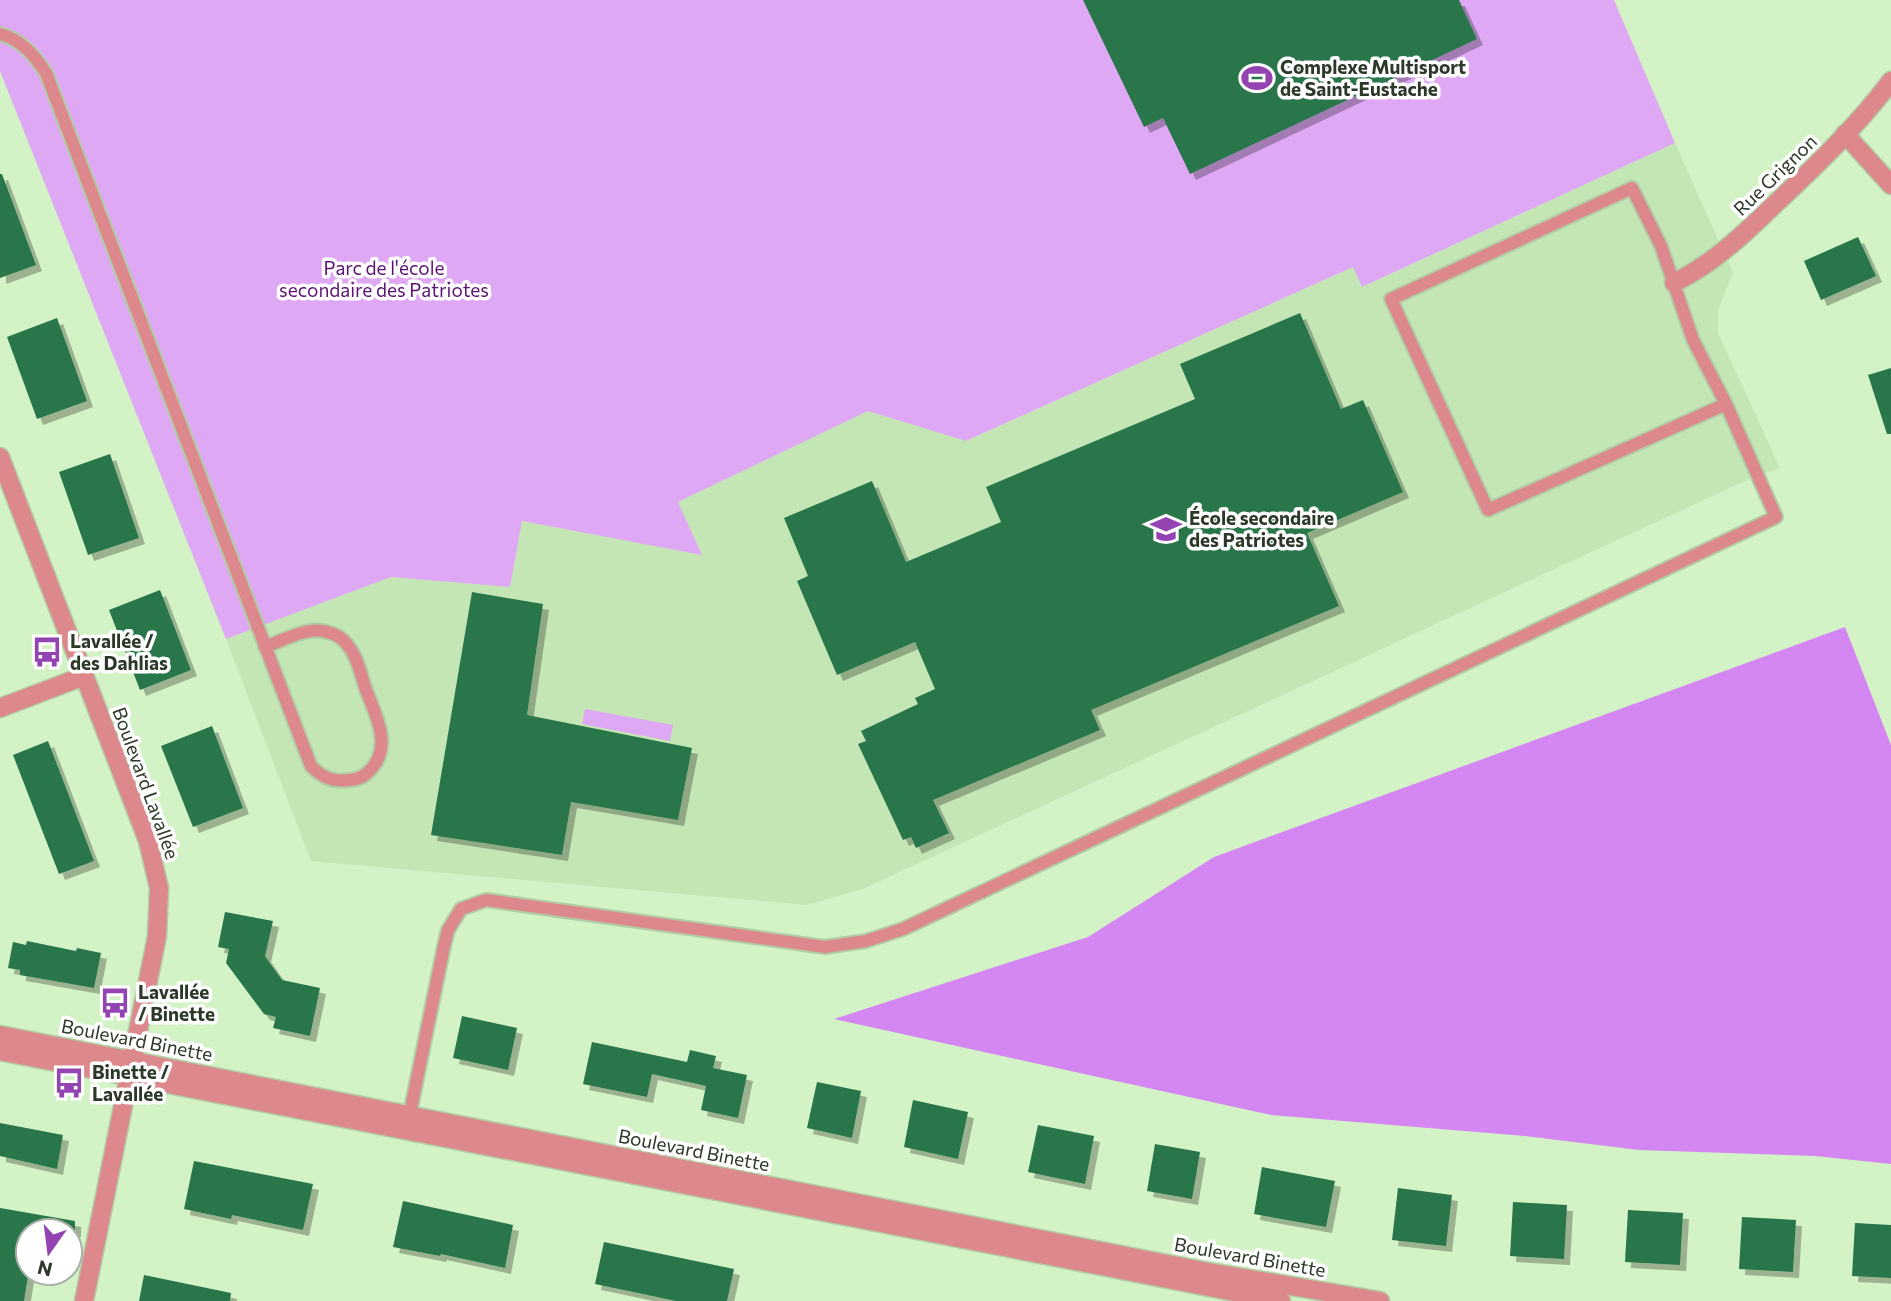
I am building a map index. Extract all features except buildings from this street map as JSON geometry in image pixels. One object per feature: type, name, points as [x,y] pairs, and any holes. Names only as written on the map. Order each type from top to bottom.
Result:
[{"type":"street","name":"Rue Grignon","points":[[1674,283],[1706,265],[1732,245],[1816,166],[1891,80]]},
{"type":"street","points":[[1845,134],[1890,181]]},
{"type":"street","name":"Boulevard Lavallée","points":[[0,457],[145,834],[158,878],[158,926],[84,1301]]},
{"type":"street","points":[[0,708],[84,676]]},
{"type":"street","name":"Boulevard Binette","points":[[0,1035],[129,1068],[1281,1301]]},
{"type":"street","name":"Boulevard Binette","points":[[0,1051],[129,1068]]},
{"type":"street","name":"Boulevard Binette","points":[[408,1123],[1208,1272],[1380,1301]]},
{"type":"lane","points":[[0,34],[20,43],[34,54],[46,73],[265,647],[311,766],[322,777],[336,781],[354,780],[368,774],[378,761],[382,748],[381,730],[351,648],[339,636],[313,630],[265,647]]},
{"type":"lane","points":[[408,1123],[444,946],[449,930],[461,909],[486,900],[825,947],[866,941],[903,929],[1776,517],[1726,404],[1693,340],[1661,246],[1632,188],[1391,299],[1488,510],[1726,404]]},
{"type":"shaded area","name":"École secondaire des Patriotes","points":[[1675,143],[1733,273],[1718,310],[1718,333],[1780,468],[1749,479],[863,889],[807,905],[311,861],[226,639],[391,577],[510,587],[522,521],[702,555],[678,502],[868,411],[967,441],[1353,267],[1363,287]]},
{"type":"shaded area","points":[[1845,627],[1891,745],[1891,1164],[1815,1156],[1639,1150],[1525,1136],[1271,1115],[834,1019],[1088,937],[1214,857]]},
{"type":"green space","name":"Parc de l'école secondaire des Patriotes","points":[[0,0],[1614,0],[1675,143],[1362,287],[1353,267],[966,441],[868,411],[678,502],[702,555],[522,521],[510,587],[391,577],[226,639],[0,71]]},
{"type":"green space","points":[[585,709],[673,725],[670,741],[582,724]]},
{"type":"place","name":"Complexe Multisport de Saint-Eustache","points":[[1257,78]]},
{"type":"place","name":"École secondaire des Patriotes","points":[[1166,529]]},
{"type":"place","name":"Lavallée / des Dahlias","points":[[47,652]]},
{"type":"place","name":"Lavallée / Binette","points":[[115,1003]]},
{"type":"place","name":"Binette / Lavallée","points":[[69,1083]]}]
